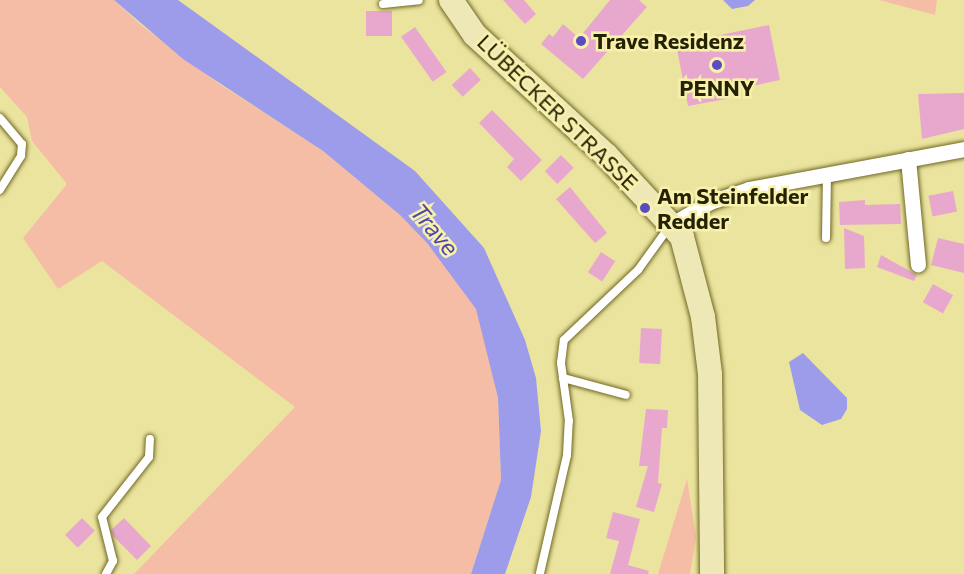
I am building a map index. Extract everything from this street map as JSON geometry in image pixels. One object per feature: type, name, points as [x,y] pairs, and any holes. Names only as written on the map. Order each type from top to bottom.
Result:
[{"type":"main road","name":"LÜBECKER STRASSE","points":[[451,0],[475,34],[606,155],[672,224],[689,255],[710,374],[712,574]]},
{"type":"street","points":[[672,224],[700,206],[730,195],[827,174],[964,149]]},
{"type":"street","points":[[908,159],[918,265]]},
{"type":"lane","points":[[383,4],[419,0]]},
{"type":"lane","points":[[0,118],[22,144],[21,156],[0,190]]},
{"type":"lane","points":[[826,238],[827,174]]},
{"type":"lane","points":[[540,573],[567,456],[569,421],[561,363],[564,340],[638,270],[672,224]]},
{"type":"lane","points":[[563,378],[626,395]]},
{"type":"lane","points":[[106,574],[113,561],[102,530],[102,518],[149,457],[150,439]]},
{"type":"shaded area","points":[[0,0],[114,0],[141,25],[218,83],[323,151],[400,215],[427,243],[477,309],[498,398],[501,480],[471,574],[134,574],[295,407],[102,261],[58,289],[23,238],[67,184],[32,141],[27,117],[0,87]]},
{"type":"shaded area","points":[[879,0],[937,0],[935,15]]},
{"type":"shaded area","points":[[687,479],[696,537],[690,574],[658,574]]},
{"type":"water","name":"Trave","points":[[114,0],[178,0],[415,171],[484,248],[525,340],[536,378],[541,431],[531,497],[505,574],[471,574],[501,480],[498,398],[476,309],[427,243],[400,215],[323,151],[183,59]]},
{"type":"water","points":[[723,0],[755,0],[748,6],[732,9]]},
{"type":"water","points":[[803,353],[847,398],[847,409],[841,419],[822,425],[800,410],[789,362]]},
{"type":"building","points":[[503,0],[524,0],[536,14],[525,24]]},
{"type":"building","name":"Trave Residenz","points":[[610,0],[639,0],[647,7],[583,79],[541,44],[549,34],[553,37],[563,24],[579,38]]},
{"type":"building","points":[[366,11],[392,11],[392,36],[366,36]]},
{"type":"building","points":[[769,25],[780,80],[724,92],[726,99],[688,106],[676,44]]},
{"type":"building","points":[[415,27],[447,72],[433,82],[401,37]]},
{"type":"building","points":[[470,68],[481,80],[463,97],[452,85]]},
{"type":"building","points":[[964,93],[964,129],[922,139],[918,94]]},
{"type":"building","points":[[492,110],[542,160],[521,181],[507,167],[514,159],[479,123]]},
{"type":"building","points":[[561,155],[574,168],[557,184],[545,171]]},
{"type":"building","points":[[570,187],[607,233],[595,243],[556,199]]},
{"type":"building","points":[[953,191],[957,212],[932,216],[928,196]]},
{"type":"building","points":[[865,200],[865,205],[900,204],[901,224],[840,225],[839,202]]},
{"type":"building","points":[[844,228],[864,236],[865,268],[845,269]]},
{"type":"building","points":[[938,238],[964,244],[964,273],[931,265]]},
{"type":"building","points":[[601,252],[615,261],[602,281],[588,272]]},
{"type":"building","points":[[881,255],[917,275],[914,281],[877,267]]},
{"type":"building","points":[[933,284],[953,295],[943,314],[923,302]]},
{"type":"building","points":[[641,328],[662,329],[660,364],[639,363]]},
{"type":"building","points":[[646,409],[668,410],[667,428],[662,428],[658,483],[662,484],[654,512],[636,507],[648,466],[639,466]]},
{"type":"building","points":[[613,512],[640,519],[628,565],[649,571],[648,574],[610,574],[619,541],[606,538]]},
{"type":"building","points":[[82,518],[95,531],[78,548],[65,535]]},
{"type":"building","points":[[124,518],[151,546],[137,560],[113,536],[111,530]]},
{"type":"place","name":"Trave Residenz","points":[[581,41]]},
{"type":"place","name":"PENNY","points":[[717,65]]},
{"type":"place","name":"Am Steinfelder Redder","points":[[645,208]]}]
